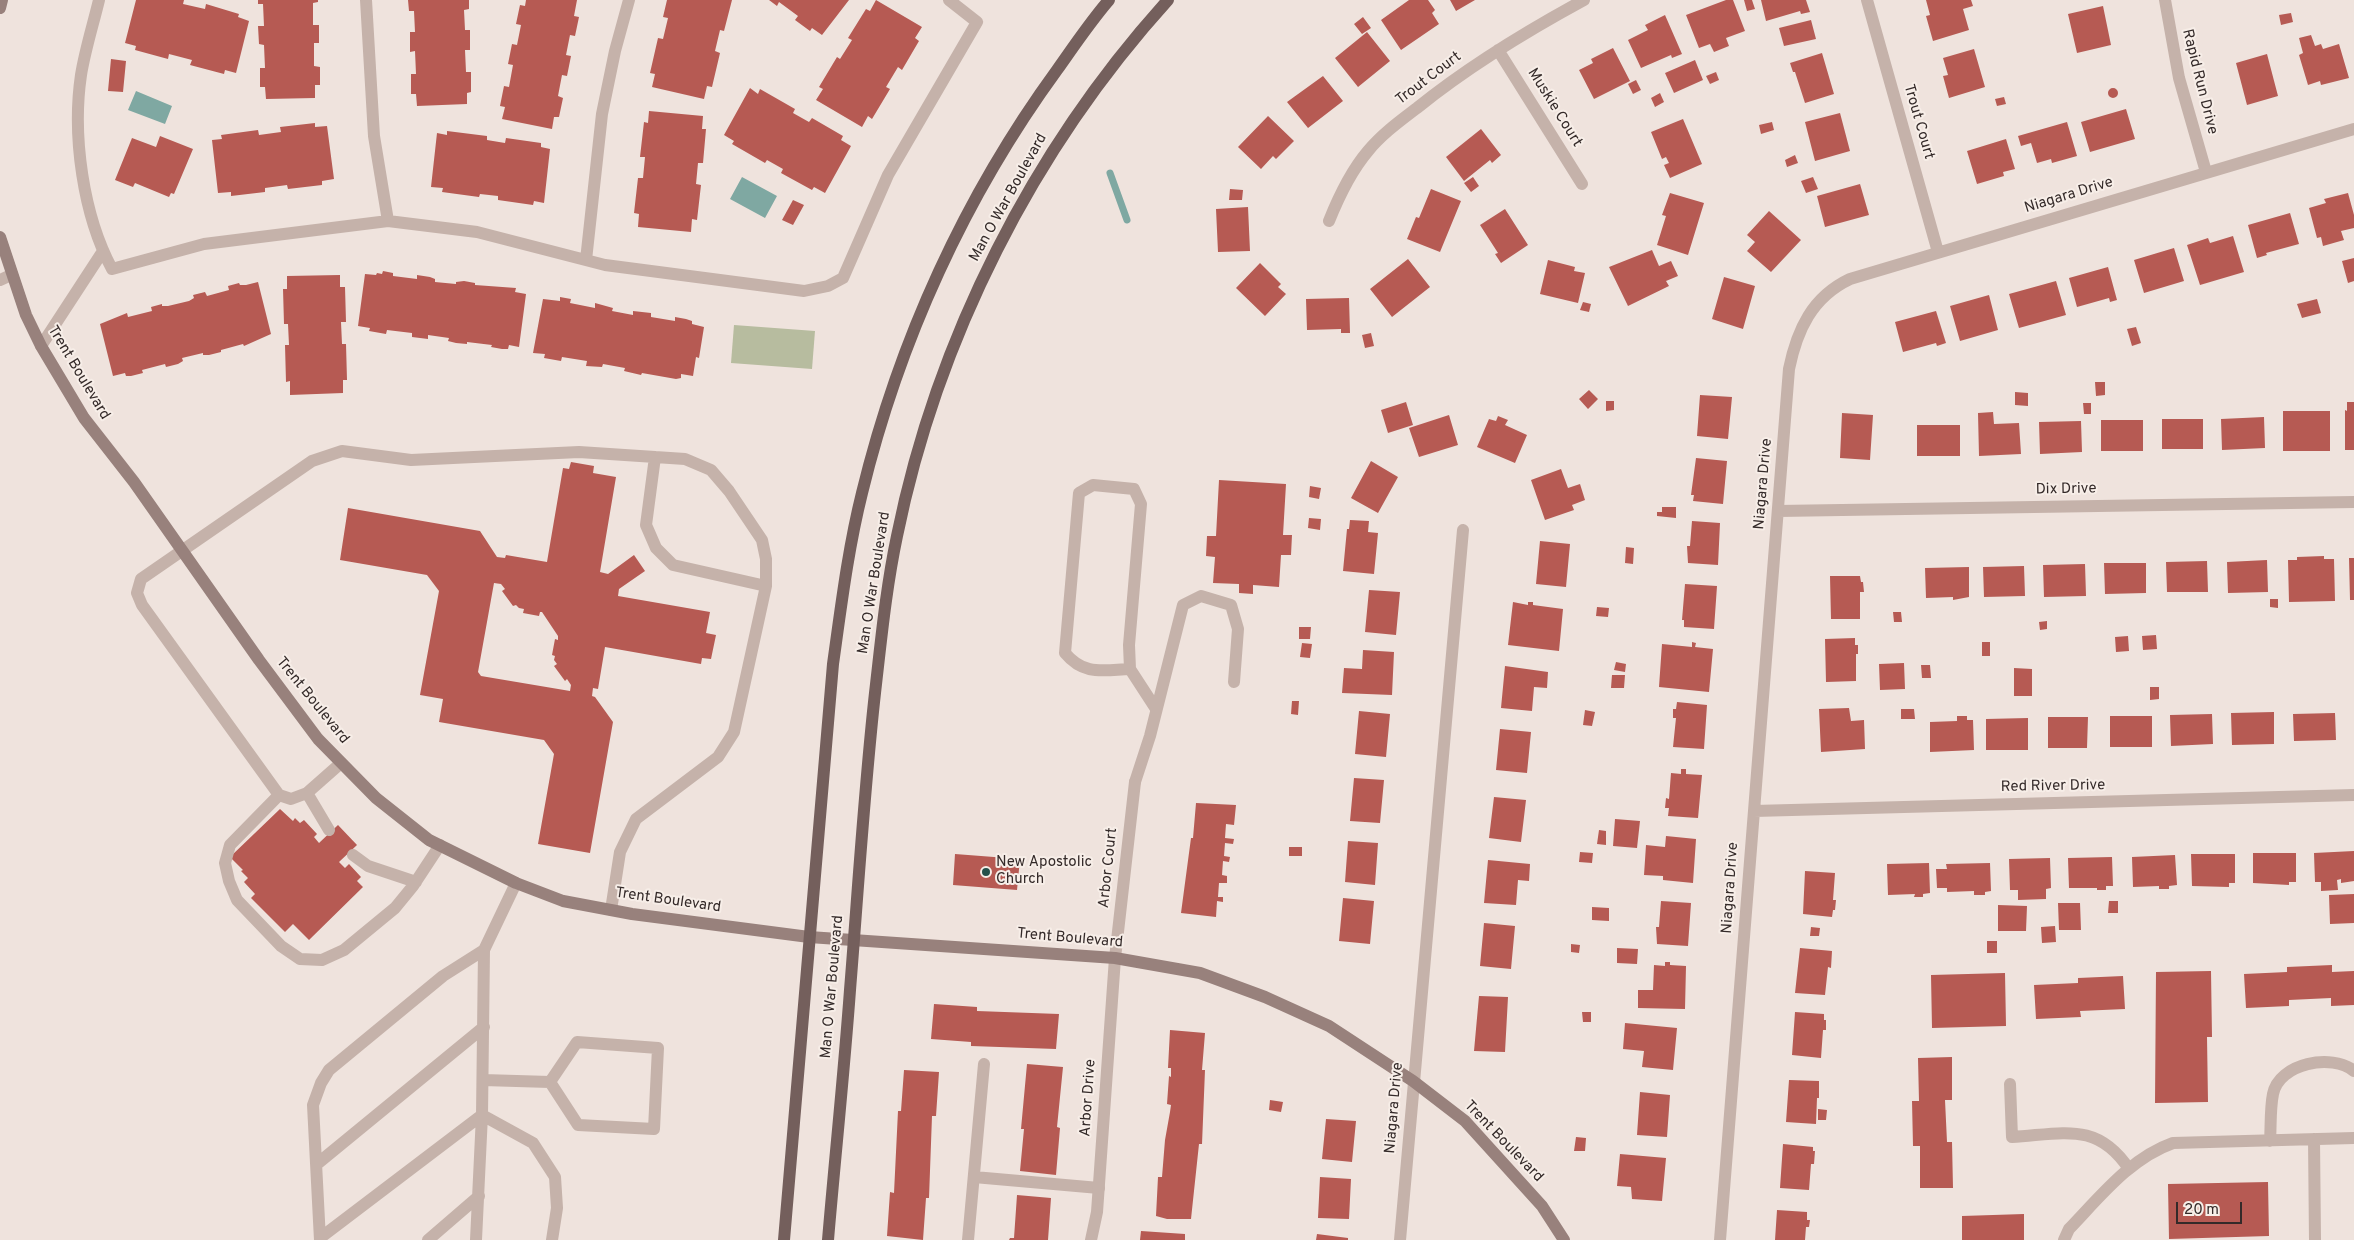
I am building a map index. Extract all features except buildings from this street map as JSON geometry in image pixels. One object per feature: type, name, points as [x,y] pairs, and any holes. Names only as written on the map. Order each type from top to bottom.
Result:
[{"type":"main road","name":"Man O War Boulevard","points":[[784,1240],[833,664],[842,601],[862,494],[877,438],[925,303],[964,217],[1032,103],[1109,0]]},
{"type":"main road","name":"Man O War Boulevard","points":[[828,1240],[866,780],[883,618],[897,535],[928,417],[972,303],[1028,191],[1061,137],[1093,92],[1143,28],[1168,0]]},
{"type":"street","points":[[0,8],[2,0]]},
{"type":"street","points":[[99,0],[81,75],[78,137],[87,198],[103,251],[112,269],[204,244],[388,221],[476,232],[605,265],[804,291],[828,286],[843,278],[888,175],[977,22],[949,0]]},
{"type":"street","points":[[366,0],[374,136],[388,221]]},
{"type":"street","points":[[586,260],[602,114],[615,51],[629,0]]},
{"type":"street","name":"Trout Court","points":[[1329,221],[1337,200],[1356,166],[1385,133],[1446,84],[1530,30],[1584,0]]},
{"type":"street","name":"Trout Court","points":[[1866,0],[1938,252]]},
{"type":"street","name":"Rapid Run Drive","points":[[2165,0],[2179,78],[2206,172]]},
{"type":"street","name":"Muskie Court","points":[[1498,50],[1582,184]]},
{"type":"street","name":"Niagara Drive","points":[[1720,1240],[1789,370],[1800,329],[1811,310],[1826,293],[1850,279],[2354,129]]},
{"type":"street","name":"Trent Boulevard","points":[[0,237],[6,278],[41,346],[84,418],[183,550],[259,660],[318,739],[376,798],[429,840],[516,883],[563,901],[611,910],[809,937],[1115,958],[1200,973],[1265,997],[1329,1026],[1413,1082],[1465,1122],[1542,1206],[1564,1240]]},
{"type":"street","points":[[41,346],[103,251]]},
{"type":"street","points":[[341,763],[307,793],[291,799],[279,795],[142,605],[137,593],[141,579],[312,461],[342,451],[411,460],[579,452],[685,459],[711,470],[730,491],[762,540],[766,559],[766,586],[734,732],[718,756],[636,819],[620,852],[611,910]]},
{"type":"street","points":[[656,457],[646,525],[656,548],[673,565],[766,586]]},
{"type":"street","points":[[1130,669],[1087,670],[1072,662],[1065,653],[1079,493],[1093,485],[1134,489],[1141,504],[1129,645],[1130,669],[1156,709]]},
{"type":"street","name":"Dix Drive","points":[[1778,511],[2354,502]]},
{"type":"street","name":"Niagara Drive","points":[[1400,1240],[1463,530]]},
{"type":"street","name":"Arbor Court","points":[[1115,958],[1135,782],[1183,605],[1201,596],[1231,605],[1238,629],[1234,682]]},
{"type":"street","points":[[307,793],[329,830]]},
{"type":"street","points":[[279,795],[230,845],[225,862],[229,880],[238,900],[281,946],[300,959],[322,960],[344,950],[395,908],[416,882],[440,845]]},
{"type":"street","name":"Red River Drive","points":[[1754,811],[2354,795]]},
{"type":"street","points":[[354,855],[368,866],[416,882]]},
{"type":"street","points":[[476,1240],[483,1080],[484,950],[516,883]]},
{"type":"street","points":[[320,1239],[313,1105],[321,1083],[329,1070],[443,976],[484,950]]},
{"type":"street","name":"Arbor Drive","points":[[1091,1240],[1098,1188],[1115,958]]},
{"type":"street","points":[[317,1164],[484,1027]]},
{"type":"street","points":[[577,1042],[658,1048],[654,1129],[578,1125],[550,1082],[577,1042]]},
{"type":"street","points":[[2270,1141],[2273,1092],[2282,1079],[2296,1067],[2319,1061],[2350,1067],[2354,1071]]},
{"type":"street","points":[[968,1240],[984,1064]]},
{"type":"street","points":[[483,1080],[550,1082]]},
{"type":"street","points":[[2010,1084],[2012,1137],[2072,1134],[2094,1136],[2115,1150],[2129,1169]]},
{"type":"street","points":[[320,1239],[482,1115]]},
{"type":"street","points":[[482,1115],[533,1143],[555,1176],[557,1208],[552,1240]]},
{"type":"street","points":[[2064,1240],[2068,1229],[2129,1169],[2161,1147],[2172,1143],[2354,1138]]},
{"type":"street","points":[[2314,1139],[2315,1240]]},
{"type":"street","points":[[974,1177],[1098,1188]]},
{"type":"street","points":[[428,1240],[479,1196]]},
{"type":"green space","points":[[734,325],[815,331],[812,369],[731,363]]},
{"type":"water","points":[[136,91],[172,106],[165,124],[128,110]]},
{"type":"water","points":[[742,177],[777,196],[765,218],[730,199]]},
{"type":"waterway","points":[[1110,173],[1127,220]]},
{"type":"place","name":"New Apostolic Church","points":[[986,872]]}]
